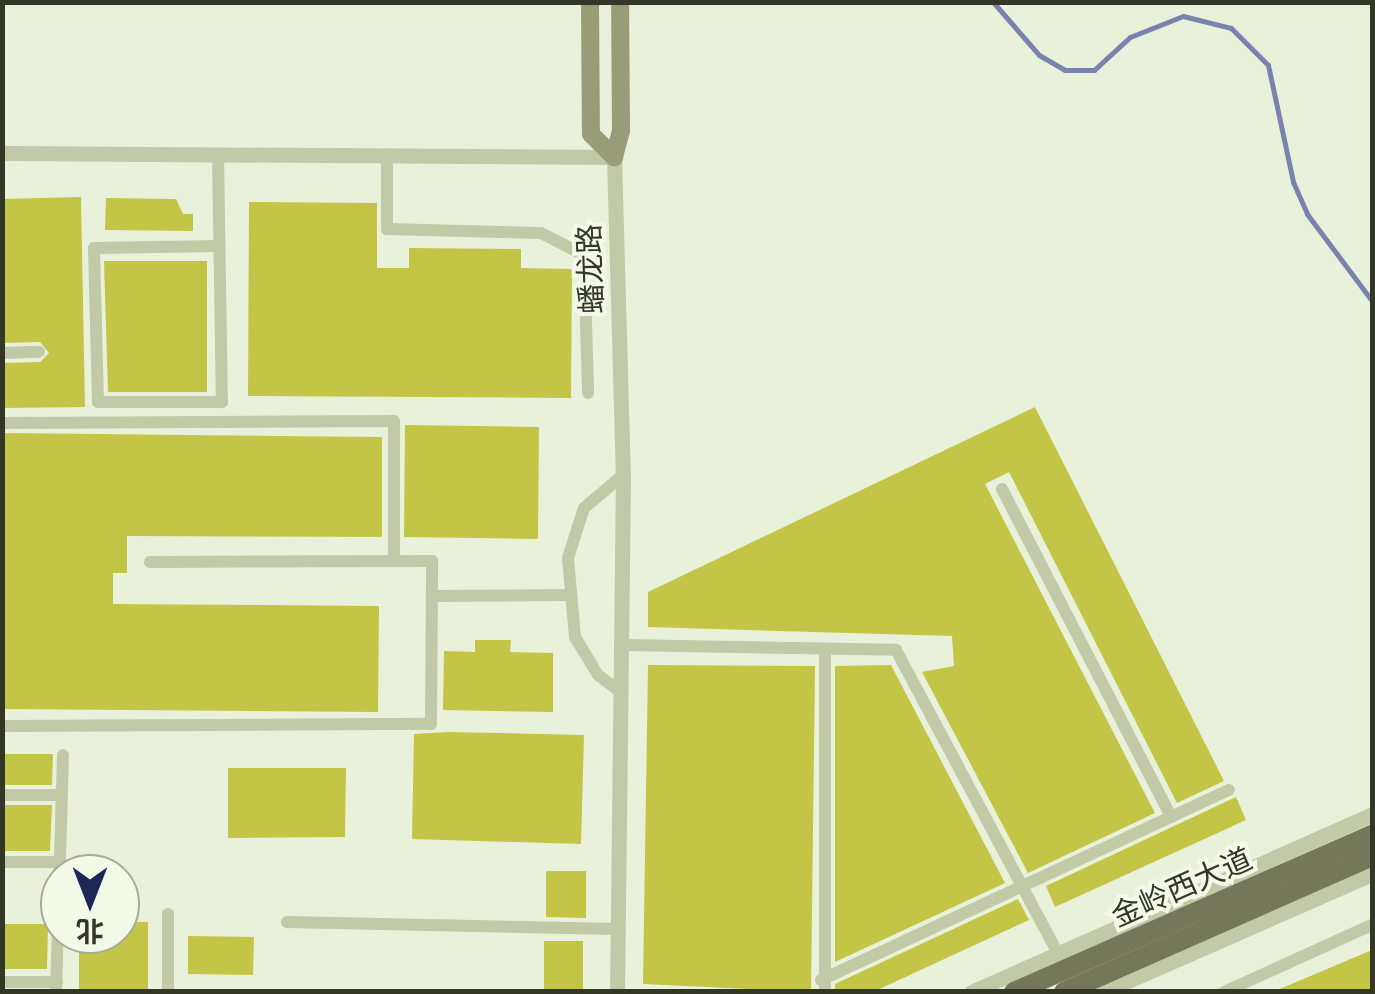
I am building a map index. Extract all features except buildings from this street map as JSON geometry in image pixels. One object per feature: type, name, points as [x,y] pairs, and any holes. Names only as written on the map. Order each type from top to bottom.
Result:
[{"type":"main road","points":[[590,2],[591,134],[614,156],[621,131],[620,2]]},
{"type":"main road","name":"金岭西大道","points":[[1014,992],[1372,835]]},
{"type":"main road","name":"金岭西大道","points":[[1064,992],[1372,856]]},
{"type":"street","points":[[2,153],[614,156]]},
{"type":"street","points":[[218,154],[220,246],[222,402],[98,402],[94,248],[220,246]]},
{"type":"street","points":[[387,155],[387,229],[541,233],[584,255],[588,393]]},
{"type":"street","name":"蟠龙路","points":[[614,156],[623,475],[617,992]]},
{"type":"street","points":[[2,352],[39,352]]},
{"type":"street","points":[[2,422],[394,421],[394,561]]},
{"type":"street","points":[[622,693],[580,650],[569,594],[568,558],[577,520],[601,489],[623,475]]},
{"type":"street","points":[[1002,489],[1171,817]]},
{"type":"street","points":[[2,726],[431,724],[432,561],[150,562]]},
{"type":"street","points":[[432,596],[569,594]]},
{"type":"street","points":[[622,645],[896,650],[1058,953]]},
{"type":"street","points":[[825,649],[822,986],[1229,790]]},
{"type":"street","points":[[60,854],[63,755]]},
{"type":"street","points":[[2,795],[62,795]]},
{"type":"street","points":[[971,992],[1372,814]]},
{"type":"street","points":[[2,862],[40,862]]},
{"type":"street","points":[[1103,992],[1372,874]]},
{"type":"street","points":[[168,914],[168,992]]},
{"type":"street","points":[[287,922],[618,929]]},
{"type":"street","points":[[1224,992],[1372,925]]},
{"type":"street","points":[[2,982],[57,987],[58,954]]},
{"type":"waterway","points":[[993,2],[1039,55],[1065,70],[1094,70],[1130,37],[1183,16],[1231,28],[1268,65],[1293,182],[1307,214],[1372,301]]}]
